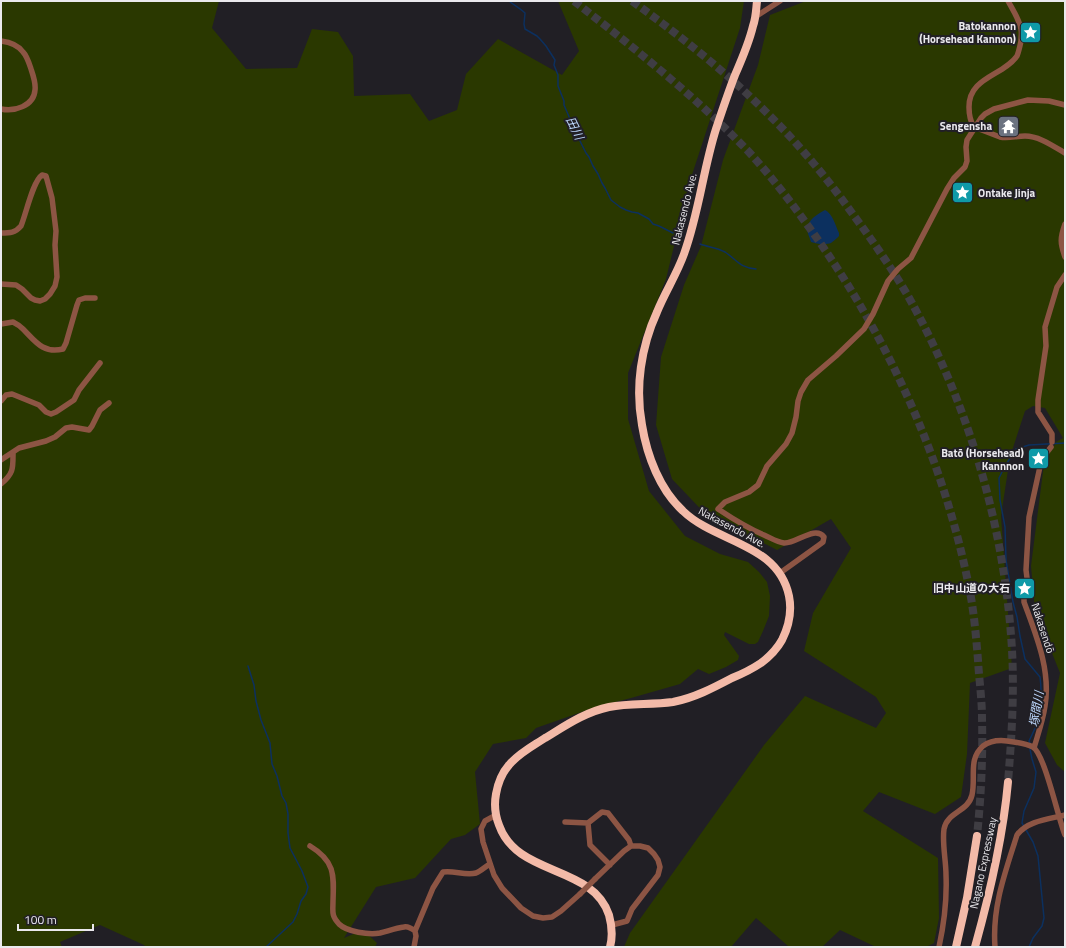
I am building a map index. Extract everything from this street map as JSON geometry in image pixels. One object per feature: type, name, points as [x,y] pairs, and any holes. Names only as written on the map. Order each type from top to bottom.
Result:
[{"type":"highway","name":"Nakasendo Ave.","points":[[610,947],[612,942],[612,925],[605,906],[600,898],[590,888],[582,883],[530,860],[516,851],[500,830],[496,815],[495,797],[502,775],[507,767],[523,753],[569,724],[594,711],[607,707],[671,702],[689,698],[711,689],[752,669],[767,658],[778,646],[789,624],[790,604],[788,590],[780,573],[770,562],[742,544],[715,532],[690,517],[675,503],[664,488],[651,460],[642,428],[639,401],[640,372],[646,342],[657,312],[678,270],[687,245],[714,133],[750,36],[757,1]]},
{"type":"highway","name":"Nagano Expressway","points":[[975,947],[991,887],[1003,824],[1008,782]]},
{"type":"highway","name":"Nagano Expressway","points":[[956,947],[973,866],[977,836]]},
{"type":"highway","points":[[952,947],[973,866]]},
{"type":"highway","points":[[979,947],[991,887]]},
{"type":"street","points":[[755,17],[780,1]]},
{"type":"street","points":[[1008,1],[1021,28],[1022,34],[1018,54],[1005,66],[980,82],[972,92],[969,103],[970,118],[974,127],[992,135],[1004,138],[1023,136],[1037,137],[1065,153]]},
{"type":"street","points":[[1,41],[16,46],[26,56],[33,75],[35,91],[33,98],[26,106],[12,110],[1,109]]},
{"type":"street","points":[[780,573],[823,542],[824,537],[817,532],[787,543],[778,542],[738,523],[718,509],[725,502],[749,492],[758,485],[767,466],[786,444],[792,433],[798,401],[808,380],[864,329],[873,314],[888,280],[911,258],[954,178],[965,167],[967,161],[966,140],[974,127],[985,114],[989,111],[1024,101],[1037,100],[1065,105]]},
{"type":"street","points":[[1,233],[11,233],[21,226],[39,177],[42,175],[46,176],[52,198],[56,231],[55,245],[58,277],[55,286],[45,299],[36,300],[31,298],[16,285],[1,284]]},
{"type":"street","points":[[1065,224],[1061,235],[1061,244],[1065,257]]},
{"type":"street","name":"Nakasendō","points":[[1034,748],[1042,721],[1046,691],[1044,661],[1024,602],[1024,597],[1028,586],[1026,570],[1029,517],[1041,462],[1052,445],[1052,434],[1038,412],[1038,400],[1046,346],[1045,327],[1057,287],[1065,275]]},
{"type":"street","points":[[1,324],[13,322],[22,327],[38,345],[56,351],[63,349],[66,343],[79,300],[85,298],[95,298]]},
{"type":"street","points":[[1,402],[6,395],[12,394],[40,405],[46,412],[51,414],[74,400],[79,390],[100,363]]},
{"type":"street","points":[[1,460],[27,445],[37,444],[55,437],[66,428],[72,427],[89,430],[100,410],[109,403]]},
{"type":"street","points":[[1,484],[12,472],[13,452]]},
{"type":"street","points":[[939,947],[946,891],[944,838],[945,824],[948,819],[965,807],[972,797],[976,753],[985,745],[992,742],[1002,741],[1026,744],[1034,748],[1040,757],[1047,775],[1058,817],[1065,835]]},
{"type":"street","points":[[565,822],[588,823],[602,812],[608,813],[631,846]]},
{"type":"street","points":[[496,815],[485,821],[481,829],[483,842],[494,875],[502,888],[521,908],[533,916],[543,918],[552,916],[561,911],[631,846],[648,848],[658,860],[660,867],[658,875],[632,909],[627,921],[612,925]]},
{"type":"street","points":[[995,947],[995,920],[1000,889],[1017,836],[1025,827],[1065,815]]},
{"type":"street","points":[[588,823],[590,845],[610,865]]},
{"type":"street","points":[[310,846],[325,857],[331,867],[334,884],[332,910],[334,916],[340,924],[346,928],[371,934],[405,926],[410,927],[415,931]]},
{"type":"street","points":[[414,947],[416,936],[415,931],[433,888],[443,872],[447,871],[468,874],[477,873],[490,864]]},
{"type":"green space","points":[[1,1],[219,1],[212,28],[246,69],[297,68],[312,29],[338,32],[353,56],[354,96],[410,94],[429,121],[457,110],[466,74],[498,39],[562,75],[579,51],[558,1],[744,1],[740,28],[689,184],[666,279],[628,373],[628,419],[649,491],[685,536],[720,554],[748,562],[759,572],[767,582],[770,596],[769,616],[758,642],[755,644],[749,644],[725,632],[724,635],[739,656],[738,660],[726,667],[709,674],[698,669],[680,684],[596,707],[536,728],[526,738],[493,744],[475,772],[480,824],[465,835],[451,839],[415,878],[376,887],[344,938],[363,930],[377,943],[375,947],[146,947],[100,925],[60,942],[62,947],[1,947]]},
{"type":"green space","points":[[806,1],[1065,1],[1065,772],[1057,765],[1045,743],[1060,673],[1035,611],[1031,566],[1045,456],[1052,450],[1056,442],[1063,438],[1045,408],[1033,406],[1025,411],[1010,457],[1001,516],[1012,668],[970,683],[967,754],[961,797],[935,814],[879,792],[863,811],[938,858],[939,918],[934,943],[926,947],[876,947],[840,930],[822,947],[788,946],[756,918],[731,947],[624,947],[630,933],[764,745],[805,696],[876,728],[886,713],[876,697],[804,651],[813,613],[851,548],[831,519],[777,550],[752,537],[712,521],[672,479],[656,425],[661,357],[684,285],[701,246],[723,160],[758,65],[770,15]]},
{"type":"water","points":[[825,210],[832,217],[839,236],[829,244],[811,242],[807,230],[809,222]]},
{"type":"waterway","name":"田川","points":[[509,1],[525,13],[525,29],[540,39],[555,60],[554,65],[558,75],[558,86],[564,101],[564,105],[576,133],[611,200],[620,207],[638,213],[649,219],[653,224],[673,233]]},
{"type":"waterway","name":"田川","points":[[700,244],[725,252],[742,265],[756,269]]},
{"type":"waterway","name":"塚間川","points":[[1030,743],[1029,741],[1036,725],[1039,713],[1041,682],[1040,677],[1025,659],[1020,636],[1006,560],[1005,527],[1000,500],[999,478],[1016,449],[1029,445],[1065,443]]},
{"type":"waterway","points":[[248,666],[254,685],[261,720],[270,743],[272,764],[282,796],[286,803],[290,848],[302,871],[308,887],[293,922],[266,947]]},
{"type":"waterway","name":"塚間川","points":[[1029,947],[1033,938],[1042,926],[1044,918],[1038,856],[1033,842],[1022,823],[1024,811],[1034,788],[1036,772],[1030,749]]},
{"type":"tunnel","points":[[574,1],[707,111],[748,151],[763,168],[835,264],[861,307],[907,396],[927,443],[944,490],[958,538],[972,605],[982,711],[980,807],[977,836]]},
{"type":"tunnel","points":[[632,1],[718,68],[778,124],[800,148],[832,186],[881,254],[908,296],[929,335],[964,417],[990,503],[999,547],[1011,635],[1013,672],[1011,745],[1008,782]]},
{"type":"place","name":"Batokannon (Horsehead Kannon)","points":[[1031,32]]},
{"type":"place","name":"Sengensha","points":[[1008,126]]},
{"type":"place","name":"Ontake Jinja","points":[[963,193]]},
{"type":"place","name":"Batō (Horsehead) Kannnon","points":[[1039,459]]},
{"type":"place","name":"旧中山道の大石","points":[[1025,588]]}]
